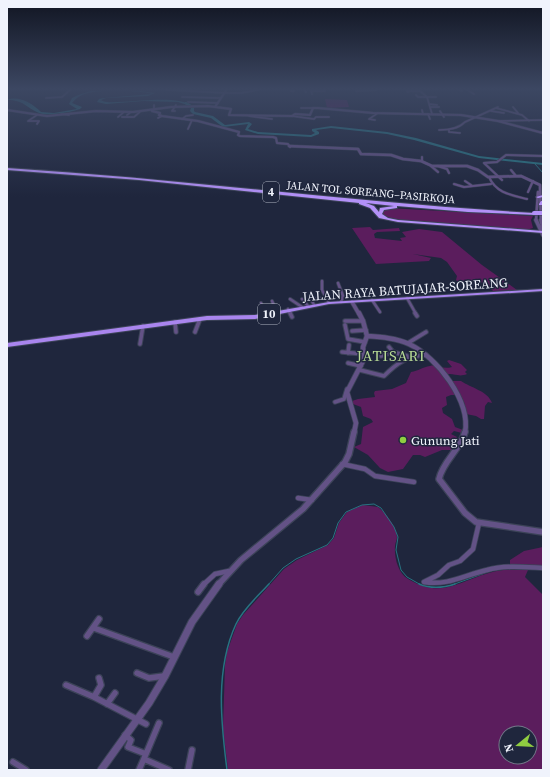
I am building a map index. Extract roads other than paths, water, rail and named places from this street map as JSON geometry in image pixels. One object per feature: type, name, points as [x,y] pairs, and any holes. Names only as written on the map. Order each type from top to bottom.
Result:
[{"type":"highway","name":"JALAN TOL SOREANG–PASIRKOJA","points":[[7,168],[103,175],[487,212],[534,213]]},
{"type":"highway","name":"JALAN TOL SOREANG–PASIRKOJA","points":[[7,168],[113,175],[470,209],[543,214]]},
{"type":"highway","points":[[309,196],[365,204],[372,207],[382,218],[396,222],[520,231],[533,230],[542,232]]},
{"type":"highway","points":[[487,212],[394,207],[384,208],[380,212],[383,217],[398,221],[520,231],[535,234],[542,232]]},
{"type":"highway","name":"JALAN RAYA BATUJAJAR-SOREANG","points":[[7,345],[200,319],[265,315],[329,303],[341,302],[354,305],[407,298],[543,290]]},
{"type":"street","points":[[188,129],[190,125]]},
{"type":"street","points":[[213,125],[239,132],[239,135],[273,137],[276,138],[277,143],[288,144],[290,146],[358,149],[361,154],[391,155],[403,159],[422,161],[438,172]]},
{"type":"street","points":[[439,130],[449,130],[463,125]]},
{"type":"street","points":[[514,125],[542,133]]},
{"type":"street","points":[[449,130],[449,132],[460,134]]},
{"type":"street","points":[[502,180],[484,163],[500,160],[506,155],[543,156]]},
{"type":"street","points":[[431,166],[467,166],[478,170],[489,177],[516,176],[524,177],[537,183],[540,185],[540,218],[542,232]]},
{"type":"street","points":[[438,166],[447,170],[449,173]]},
{"type":"street","points":[[511,170],[516,176]]},
{"type":"street","points":[[489,177],[491,184],[506,195],[527,199]]},
{"type":"street","points":[[464,181],[471,185]]},
{"type":"street","points":[[528,192],[533,181]]},
{"type":"street","points":[[537,183],[541,197],[536,215],[542,232]]},
{"type":"street","points":[[454,184],[464,187],[471,185],[491,184]]},
{"type":"street","points":[[322,281],[322,290],[329,303]]},
{"type":"street","points":[[338,283],[343,296],[341,298],[341,302]]},
{"type":"street","points":[[308,306],[311,299],[326,298]]},
{"type":"street","points":[[407,298],[417,316]]},
{"type":"street","points":[[290,299],[308,306]]},
{"type":"street","points":[[302,299],[308,306]]},
{"type":"street","points":[[272,301],[277,312]]},
{"type":"street","points":[[261,303],[265,315]]},
{"type":"street","points":[[374,303],[380,312]]},
{"type":"street","points":[[335,402],[344,399],[345,392],[360,368],[364,354],[363,347],[367,333],[363,321],[354,305]]},
{"type":"street","points":[[288,310],[292,317]]},
{"type":"street","points":[[195,332],[200,319]]},
{"type":"street","points":[[345,321],[363,321]]},
{"type":"street","points":[[175,322],[176,332]]},
{"type":"street","points":[[345,325],[348,340],[365,342]]},
{"type":"street","points":[[140,344],[143,326]]},
{"type":"street","points":[[352,331],[391,338],[408,343],[427,355],[441,370],[459,397],[465,427],[463,441],[441,470],[440,481],[467,515],[479,523],[531,529],[543,532]]},
{"type":"street","points":[[408,343],[426,332]]},
{"type":"street","points":[[348,352],[349,345]]},
{"type":"street","points":[[389,347],[393,352],[407,356],[427,355]]},
{"type":"street","points":[[342,352],[364,354]]},
{"type":"street","points":[[382,356],[393,352]]},
{"type":"street","points":[[348,363],[384,376],[395,364],[407,356]]},
{"type":"street","points":[[101,770],[149,703],[165,676],[197,613],[229,571],[276,533],[312,500],[349,454],[356,423],[347,396],[348,388]]},
{"type":"street","points":[[342,464],[365,468],[375,476],[414,482]]},
{"type":"street","points":[[298,498],[312,500]]},
{"type":"street","points":[[479,523],[473,549],[460,561],[449,565],[438,575],[424,582],[446,584],[496,568],[517,566],[543,568]]},
{"type":"street","points":[[198,592],[213,575],[222,570],[229,571]]},
{"type":"street","points":[[87,636],[94,628],[99,618]]},
{"type":"street","points":[[94,628],[174,657]]},
{"type":"street","points":[[137,673],[149,678],[165,676]]},
{"type":"street","points":[[94,697],[101,686],[99,678]]},
{"type":"street","points":[[66,685],[94,697],[146,724]]},
{"type":"street","points":[[107,704],[115,693]]},
{"type":"street","points":[[139,770],[159,723]]},
{"type":"street","points":[[125,735],[130,740],[128,748],[168,770]]},
{"type":"street","points":[[188,770],[192,750]]},
{"type":"street","points":[[13,762],[26,770]]},
{"type":"waterway","points":[[223,125],[230,125]]},
{"type":"waterway","points":[[249,125],[246,129],[258,133],[311,136],[318,133],[313,130],[331,127],[387,133],[415,139],[479,157],[543,164]]},
{"type":"waterway","points":[[535,164],[543,173]]},
{"type":"waterway","points":[[268,585],[283,568],[296,559],[327,545],[333,538],[338,523],[346,512],[362,505],[374,504],[381,508],[394,527],[398,537],[396,550],[401,570],[407,577],[420,584]]},
{"type":"waterway","points":[[454,584],[485,573]]},
{"type":"waterway","points":[[227,770],[221,696],[222,678],[229,641],[239,618],[269,584]]},
{"type":"waterway","points":[[420,584],[428,587],[437,587],[454,584]]},
{"type":"place","name":"Gunung Jati","points":[[403,440]]},
{"type":"district","name":"JATISARI","points":[[391,356]]}]
